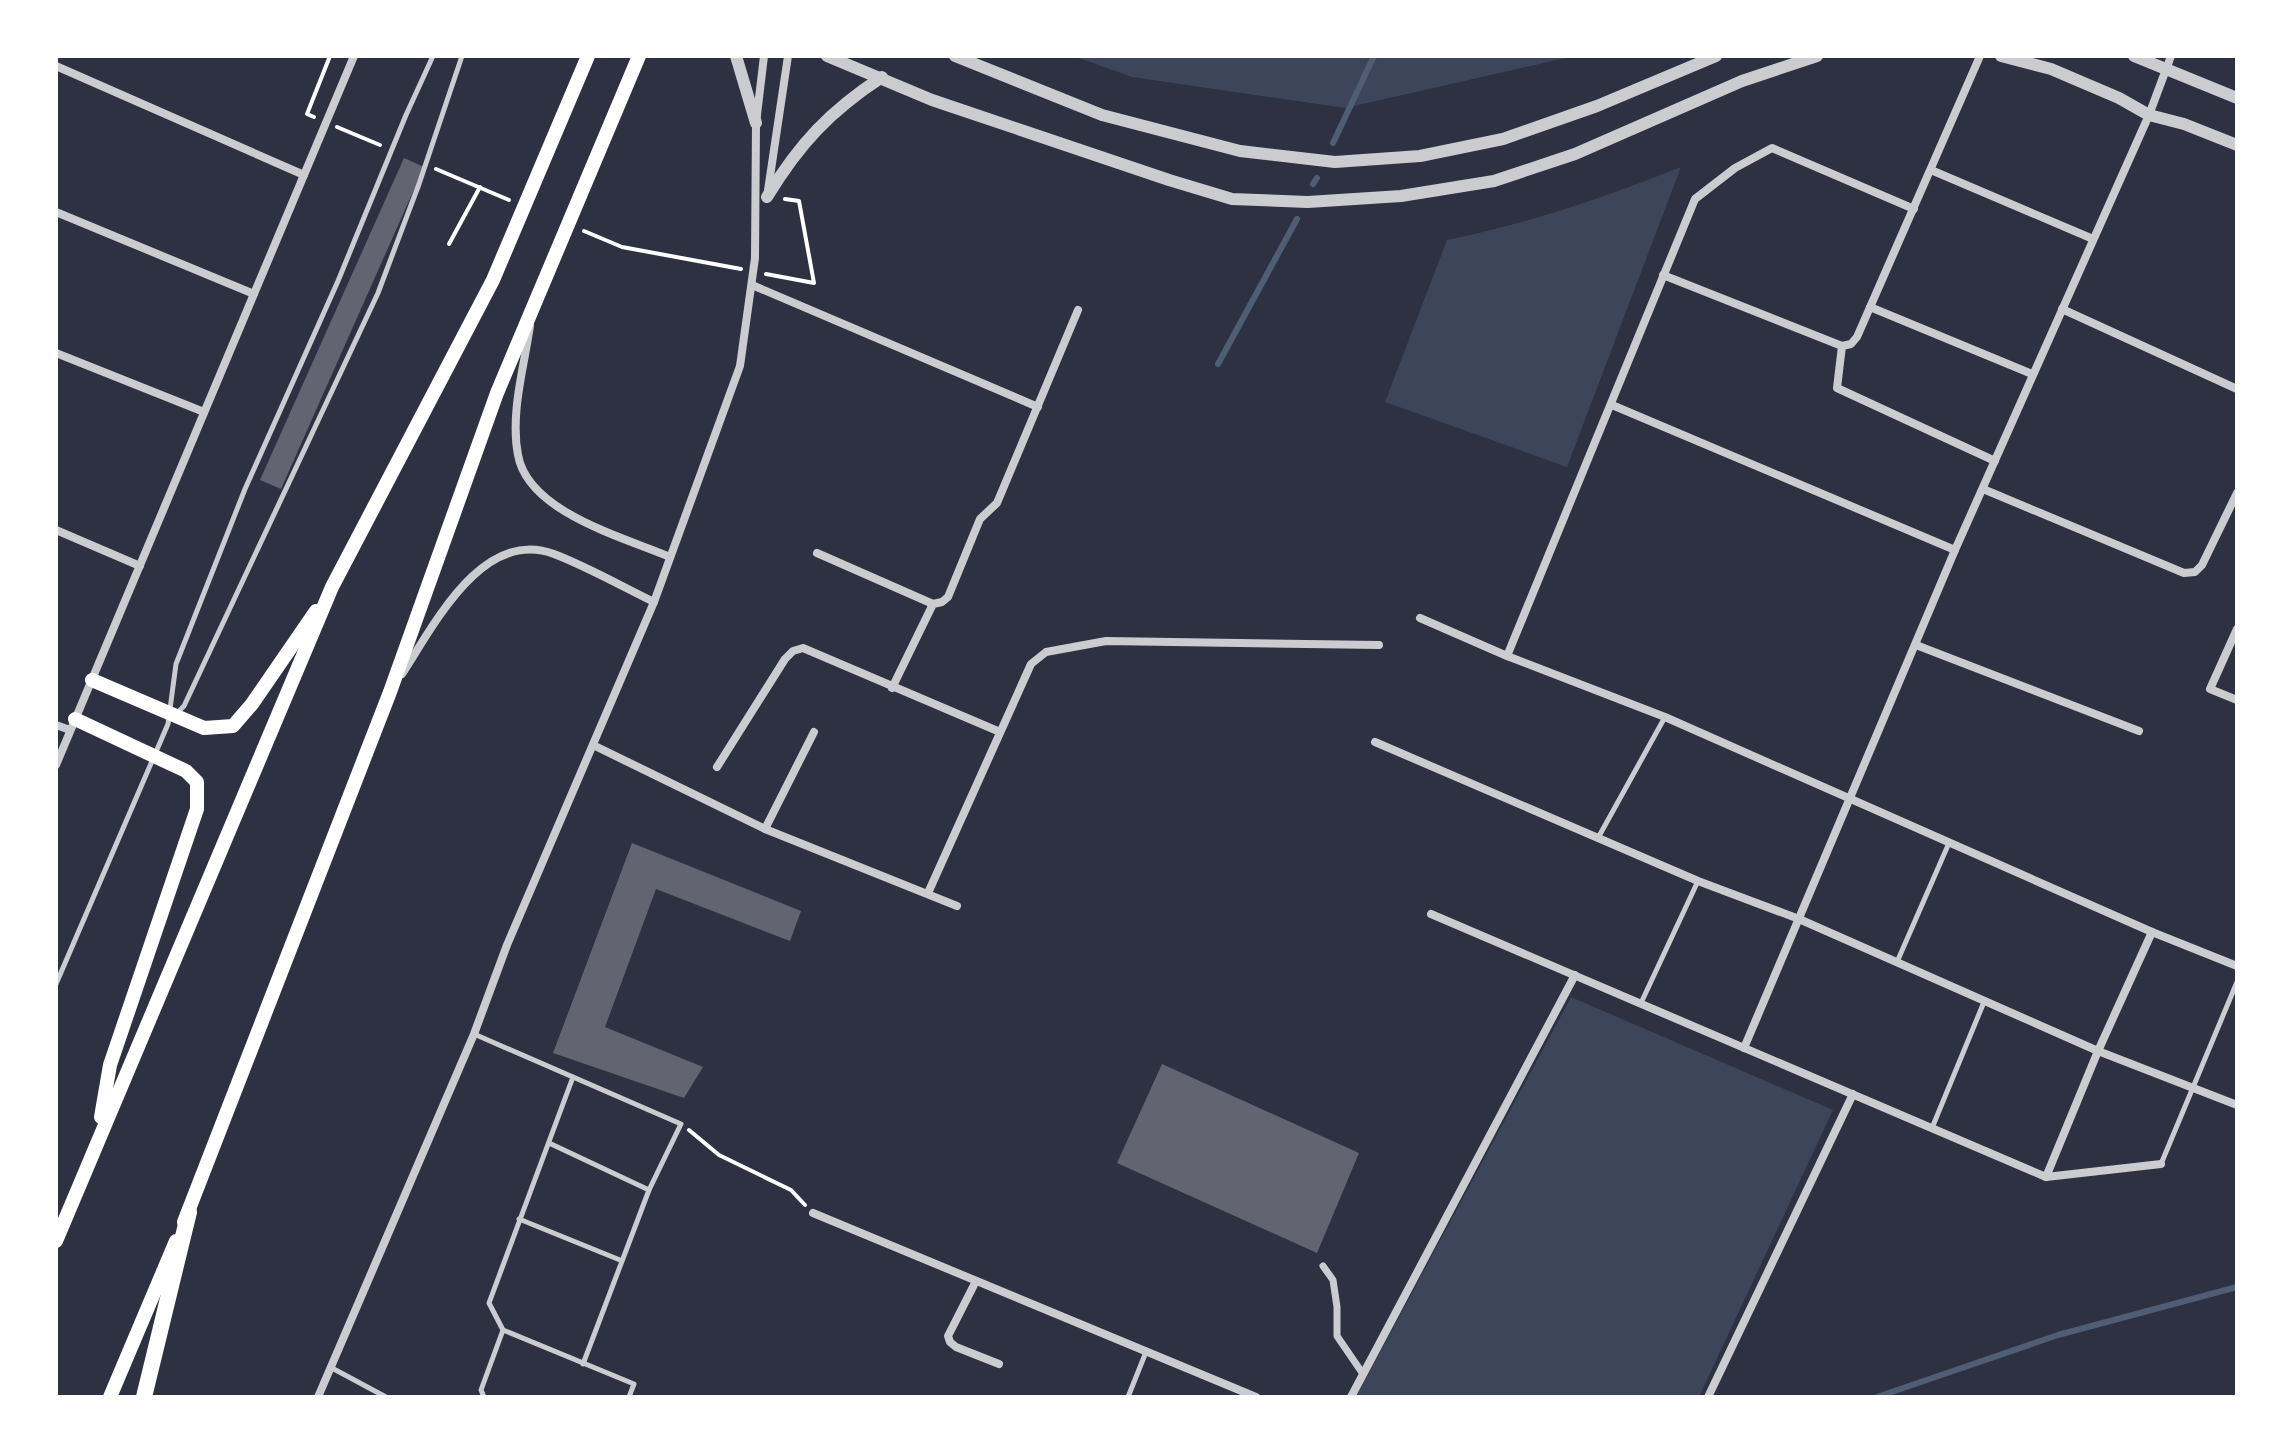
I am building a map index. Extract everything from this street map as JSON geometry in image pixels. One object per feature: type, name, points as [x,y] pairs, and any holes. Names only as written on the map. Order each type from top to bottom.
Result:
[{"type":"highway","points":[[144,1397],[189,1212]]},
{"type":"main road","points":[[56,1241],[332,587],[493,280],[588,56]]},
{"type":"main road","points":[[110,1397],[189,1212],[390,692],[497,393],[639,56]]},
{"type":"main road","points":[[92,680],[204,728],[233,726],[252,704],[332,587]]},
{"type":"main road","points":[[73,724],[186,771],[197,782],[197,809],[110,1065],[98,1142]]},
{"type":"street","points":[[56,765],[354,56]]},
{"type":"street","points":[[736,56],[756,123]]},
{"type":"street","points":[[318,1397],[654,602],[740,366],[752,285],[757,216],[756,123],[764,56]]},
{"type":"street","points":[[767,197],[788,56]]},
{"type":"street","points":[[827,56],[950,106],[1169,180],[1232,199],[1308,202],[1401,196],[1494,181],[1575,154],[1742,81],[1817,56]]},
{"type":"street","points":[[955,56],[1102,115],[1240,151],[1335,162],[1420,156],[1503,139],[1597,106],[1716,56]]},
{"type":"street","points":[[1663,275],[1842,346],[1851,344],[1857,337],[1980,56]]},
{"type":"street","points":[[2001,56],[2051,69],[2119,98],[2149,115],[2184,124],[2237,145]]},
{"type":"street","points":[[2134,56],[2237,98]]},
{"type":"street","points":[[1744,1048],[1955,550],[2149,115],[2171,56]]},
{"type":"street","points":[[56,66],[304,175]]},
{"type":"street","points":[[757,216],[789,161],[816,128],[847,100],[882,77]]},
{"type":"street","points":[[1507,656],[1695,199],[1735,168],[1772,148],[1914,209]]},
{"type":"street","points":[[1931,170],[2093,239]]},
{"type":"street","points":[[56,212],[254,294]]},
{"type":"street","points":[[752,285],[1038,407]]},
{"type":"street","points":[[534,302],[516,422],[518,457],[534,488],[559,511],[670,557]]},
{"type":"street","points":[[1870,307],[2032,374]]},
{"type":"street","points":[[2062,309],[2237,389]]},
{"type":"street","points":[[817,553],[933,604],[948,597],[980,519],[997,503],[1078,310]]},
{"type":"street","points":[[1842,346],[1837,388],[1995,461]]},
{"type":"street","points":[[56,353],[204,412]]},
{"type":"street","points":[[1612,405],[1955,550]]},
{"type":"street","points":[[1983,489],[2184,573],[2195,572],[2202,565],[2237,493]]},
{"type":"street","points":[[56,530],[140,566]]},
{"type":"street","points":[[390,692],[459,588],[489,562],[518,549],[551,552],[654,602]]},
{"type":"street","points":[[892,688],[933,604]]},
{"type":"street","points":[[1420,618],[1507,656],[1665,717],[2152,932],[2237,966]]},
{"type":"street","points":[[2237,629],[2210,689],[2237,700]]},
{"type":"street","points":[[928,893],[1031,664],[1046,652],[1106,641],[1379,645]]},
{"type":"street","points":[[1916,645],[2139,731]]},
{"type":"street","points":[[717,767],[785,659],[793,651],[803,648],[1000,732]]},
{"type":"street","points":[[56,725],[73,724]]},
{"type":"street","points":[[765,829],[814,732]]},
{"type":"street","points":[[1375,742],[1698,881],[1799,919],[2098,1051],[2237,1105]]},
{"type":"street","points":[[593,745],[765,829],[957,906]]},
{"type":"street","points":[[1431,914],[2046,1177],[2161,1164]]},
{"type":"street","points":[[2046,1177],[2152,932]]},
{"type":"street","points":[[1351,1397],[1575,975]]},
{"type":"street","points":[[1708,1397],[1853,1094]]},
{"type":"street","points":[[813,1213],[1256,1397]]},
{"type":"street","points":[[1323,1266],[1333,1280],[1337,1336],[1363,1374]]},
{"type":"street","points":[[976,1281],[948,1336],[956,1347],[999,1364]]},
{"type":"lane","points":[[56,984],[168,724],[176,664],[233,518],[433,56]]},
{"type":"lane","points":[[168,724],[184,706],[378,293],[462,56]]},
{"type":"lane","points":[[1598,838],[1665,717]]},
{"type":"lane","points":[[1897,963],[1950,842]]},
{"type":"lane","points":[[1641,1003],[1698,881]]},
{"type":"lane","points":[[2161,1164],[2237,982]]},
{"type":"lane","points":[[1932,1128],[1984,1002]]},
{"type":"lane","points":[[474,1034],[681,1124],[620,1260],[583,1364]]},
{"type":"lane","points":[[573,1077],[489,1303],[503,1330],[634,1384],[629,1397]]},
{"type":"lane","points":[[549,1143],[649,1190]]},
{"type":"lane","points":[[519,1219],[620,1260]]},
{"type":"lane","points":[[484,1397],[481,1390],[503,1330]]},
{"type":"lane","points":[[1128,1397],[1146,1352]]},
{"type":"lane","points":[[330,1367],[386,1397]]},
{"type":"path","points":[[307,114],[330,56]]},
{"type":"path","points":[[449,244],[480,187]]},
{"type":"path","points":[[799,201],[814,283]]},
{"type":"path","points":[[681,1124],[719,1155],[791,1190],[813,1213]]},
{"type":"shaded area","points":[[1073,56],[1575,56],[1345,108],[1132,77]]},
{"type":"shaded area","points":[[1681,167],[1567,467],[1385,402],[1447,240],[1566,209]]},
{"type":"shaded area","points":[[1571,997],[1833,1110],[1699,1397],[1356,1397]]},
{"type":"building","points":[[404,158],[424,167],[281,489],[260,480]]},
{"type":"building","points":[[632,843],[801,911],[790,941],[656,889],[605,1027],[703,1067],[684,1098],[553,1053]]},
{"type":"building","points":[[1162,1064],[1359,1153],[1317,1253],[1117,1163]]},
{"type":"waterway","points":[[1333,143],[1374,56]]},
{"type":"waterway","points":[[1313,184],[1317,178]]},
{"type":"waterway","points":[[1218,364],[1297,219]]},
{"type":"waterway","points":[[1877,1397],[2058,1335],[2237,1287]]}]
